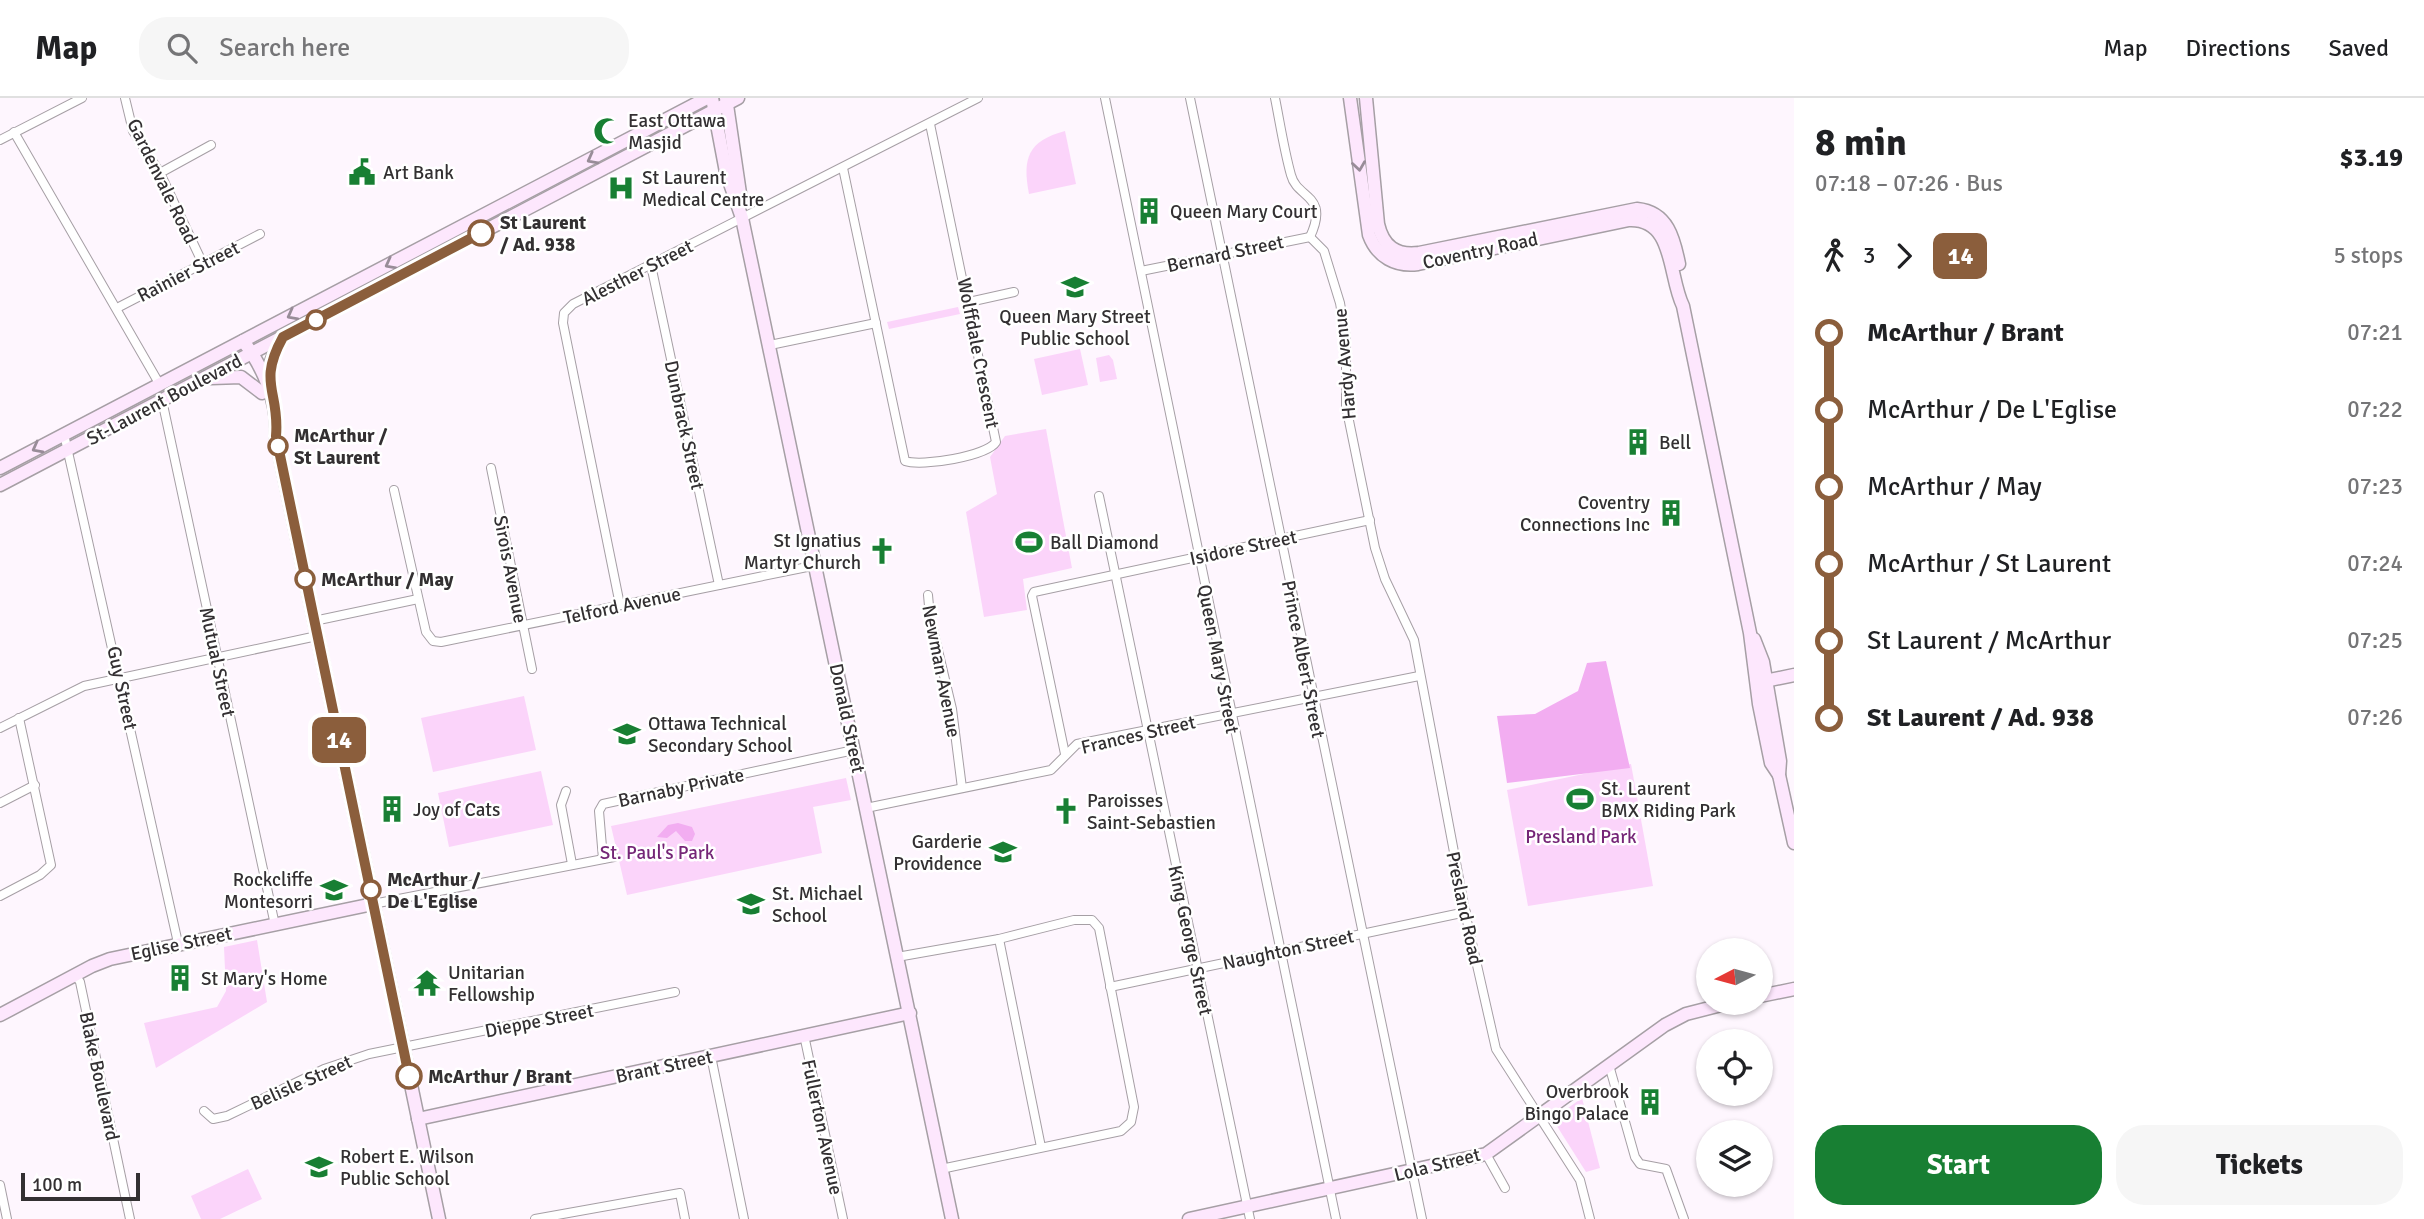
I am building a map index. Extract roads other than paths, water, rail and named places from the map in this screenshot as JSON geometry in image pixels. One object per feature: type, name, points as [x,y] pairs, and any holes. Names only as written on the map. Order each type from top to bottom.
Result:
[{"type":"main road","name":"Coventry Road","points":[[1350,98],[1369,235],[1374,247],[1387,258],[1401,264],[1418,264],[1640,219],[1657,229],[1664,239],[1683,306],[1750,633],[1763,662],[1761,682],[1780,761],[1779,775],[1794,843]]},
{"type":"main road","name":"Coventry Road","points":[[1366,98],[1378,224],[1384,242],[1392,249],[1403,254],[1419,253],[1644,210],[1654,213],[1670,230],[1684,293],[1683,306]]},
{"type":"main road","name":"St-Laurent Boulevard","points":[[0,468],[711,102],[730,100]]},
{"type":"main road","name":"Donald Street","points":[[730,100],[742,218]]},
{"type":"main road","name":"St-Laurent Boulevard","points":[[0,485],[283,337],[711,102]]},
{"type":"main road","name":"Donald Street","points":[[711,102],[726,172],[742,218],[770,345],[952,1219]]},
{"type":"main road","points":[[283,337],[273,355],[269,372],[276,436],[439,1219]]},
{"type":"main road","points":[[243,341],[273,403]]},
{"type":"main road","points":[[249,354],[276,436]]},
{"type":"main road","points":[[204,379],[241,377],[262,393]]},
{"type":"main road","points":[[1761,682],[1794,675]]},
{"type":"main road","name":"Eglise Street","points":[[0,1016],[75,974],[110,959],[373,904]]},
{"type":"main road","points":[[1773,993],[1794,989]]},
{"type":"main road","name":"Lola Street","points":[[1189,1219],[1249,1213],[1329,1189],[1486,1154],[1609,1065],[1686,1014],[1696,1011]]},
{"type":"main road","name":"Brant Street","points":[[418,1119],[909,1013]]},
{"type":"street","points":[[0,139],[82,98]]},
{"type":"street","name":"Gardenvale Road","points":[[125,98],[133,131],[160,173],[203,264]]},
{"type":"street","name":"Alesther Street","points":[[621,605],[563,323],[564,313],[573,304],[978,98]]},
{"type":"street","name":"Queen Mary Street","points":[[1105,98],[1336,1219]]},
{"type":"street","name":"Prince Albert Street","points":[[1190,98],[1224,254],[1312,698],[1422,1219]]},
{"type":"street","points":[[1275,98],[1292,179],[1314,203],[1315,223],[1310,237]]},
{"type":"street","name":"Wolffdale Crescent","points":[[843,168],[905,461],[924,464],[988,451],[996,442],[930,124]]},
{"type":"street","points":[[14,132],[160,385]]},
{"type":"street","points":[[160,173],[211,145]]},
{"type":"street","name":"Rainier Street","points":[[117,308],[260,234]]},
{"type":"street","name":"Bernard Street","points":[[1141,271],[1310,237]]},
{"type":"street","name":"Hardy Avenue","points":[[1310,237],[1318,242],[1324,251],[1345,325],[1346,407],[1385,579]]},
{"type":"street","name":"Dunbrack Street","points":[[652,265],[719,585]]},
{"type":"street","points":[[969,302],[1014,292]]},
{"type":"street","points":[[770,345],[876,323]]},
{"type":"street","name":"Mutual Street","points":[[162,400],[275,925]]},
{"type":"street","name":"Guy Street","points":[[64,434],[178,943]]},
{"type":"street","name":"Sirois Avenue","points":[[491,468],[532,669]]},
{"type":"street","points":[[314,621],[418,599],[394,490]]},
{"type":"street","name":"King George Street","points":[[1099,496],[1249,1213]]},
{"type":"street","name":"Isidore Street","points":[[1065,754],[1032,596],[1034,592],[1370,520]]},
{"type":"street","name":"Telford Avenue","points":[[418,599],[428,637],[441,642],[817,565]]},
{"type":"street","name":"Presland Road","points":[[1385,579],[1410,629],[1465,912],[1496,1049],[1580,1180],[1590,1219]]},
{"type":"street","name":"Newman Avenue","points":[[928,595],[930,617],[952,709],[962,788]]},
{"type":"street","points":[[0,728],[84,686],[317,636]]},
{"type":"street","name":"Frances Street","points":[[866,808],[1051,770],[1077,744],[1419,676]]},
{"type":"street","points":[[0,896],[40,875],[51,864],[19,718]]},
{"type":"street","name":"Barnaby Private","points":[[603,859],[599,811],[603,804],[855,750]]},
{"type":"street","points":[[0,803],[35,785]]},
{"type":"street","points":[[566,791],[561,805],[572,864]]},
{"type":"street","points":[[373,904],[614,857]]},
{"type":"street","name":"Naughton Street","points":[[1110,987],[1465,912]]},
{"type":"street","points":[[897,957],[999,939],[1074,920],[1092,920],[1099,928],[1134,1107],[1131,1122],[1121,1131],[941,1168]]},
{"type":"street","points":[[999,939],[1041,1147]]},
{"type":"street","name":"Blake Boulevard","points":[[75,974],[80,982],[130,1219]]},
{"type":"street","name":"Dieppe Street","points":[[403,1047],[676,992]]},
{"type":"street","name":"Fullerton Avenue","points":[[804,1035],[843,1219]]},
{"type":"street","name":"Belisle Street","points":[[204,1111],[213,1119],[221,1118],[331,1066],[403,1047]]},
{"type":"street","points":[[711,1056],[744,1219]]},
{"type":"street","points":[[1609,1065],[1635,1157],[1644,1165],[1666,1169],[1684,1219]]},
{"type":"street","points":[[1486,1154],[1505,1188]]},
{"type":"street","points":[[0,1185],[7,1219]]},
{"type":"street","points":[[535,1219],[680,1193],[685,1219]]},
{"type":"place","name":"East Ottawa Masjid","points":[[607,131]]},
{"type":"place","name":"Art Bank","points":[[362,172]]},
{"type":"place","name":"St Laurent Medical Centre","points":[[621,188]]},
{"type":"place","name":"Queen Mary Court","points":[[1149,211]]},
{"type":"place","name":"St Laurent / Ad. 938","points":[[481,233]]},
{"type":"place","name":"Queen Mary Street Public School","points":[[1075,287]]},
{"type":"place","name":"Bell","points":[[1638,442]]},
{"type":"place","name":"McArthur / St Laurent","points":[[278,446]]},
{"type":"place","name":"Coventry Connections Inc","points":[[1671,513]]},
{"type":"place","name":"Ball Diamond","points":[[1029,542]]},
{"type":"place","name":"St Ignatius Martyr Church","points":[[882,551]]},
{"type":"place","name":"McArthur / May","points":[[305,579]]},
{"type":"place","name":"Ottawa Technical Secondary School","points":[[627,734]]},
{"type":"place","name":"St. Laurent BMX Riding Park","points":[[1580,799]]},
{"type":"place","name":"Joy of Cats","points":[[392,809]]},
{"type":"place","name":"Paroisses Saint-Sebastien","points":[[1066,811]]},
{"type":"place","name":"Garderie Providence","points":[[1003,852]]},
{"type":"place","name":"Rockcliffe Montesorri","points":[[334,890]]},
{"type":"place","name":"McArthur / De L'Eglise","points":[[371,890]]},
{"type":"place","name":"St. Michael School","points":[[751,904]]},
{"type":"place","name":"St Mary's Home","points":[[180,978]]},
{"type":"place","name":"Unitarian Fellowship","points":[[427,983]]},
{"type":"place","name":"McArthur / Brant","points":[[409,1076]]},
{"type":"place","name":"Overbrook Bingo Palace","points":[[1650,1102]]},
{"type":"place","name":"Robert E. Wilson Public School","points":[[319,1167]]},
{"type":"park label","name":"Presland Park","points":[[1581,836]]},
{"type":"park label","name":"St. Paul's Park","points":[[657,852]]}]
